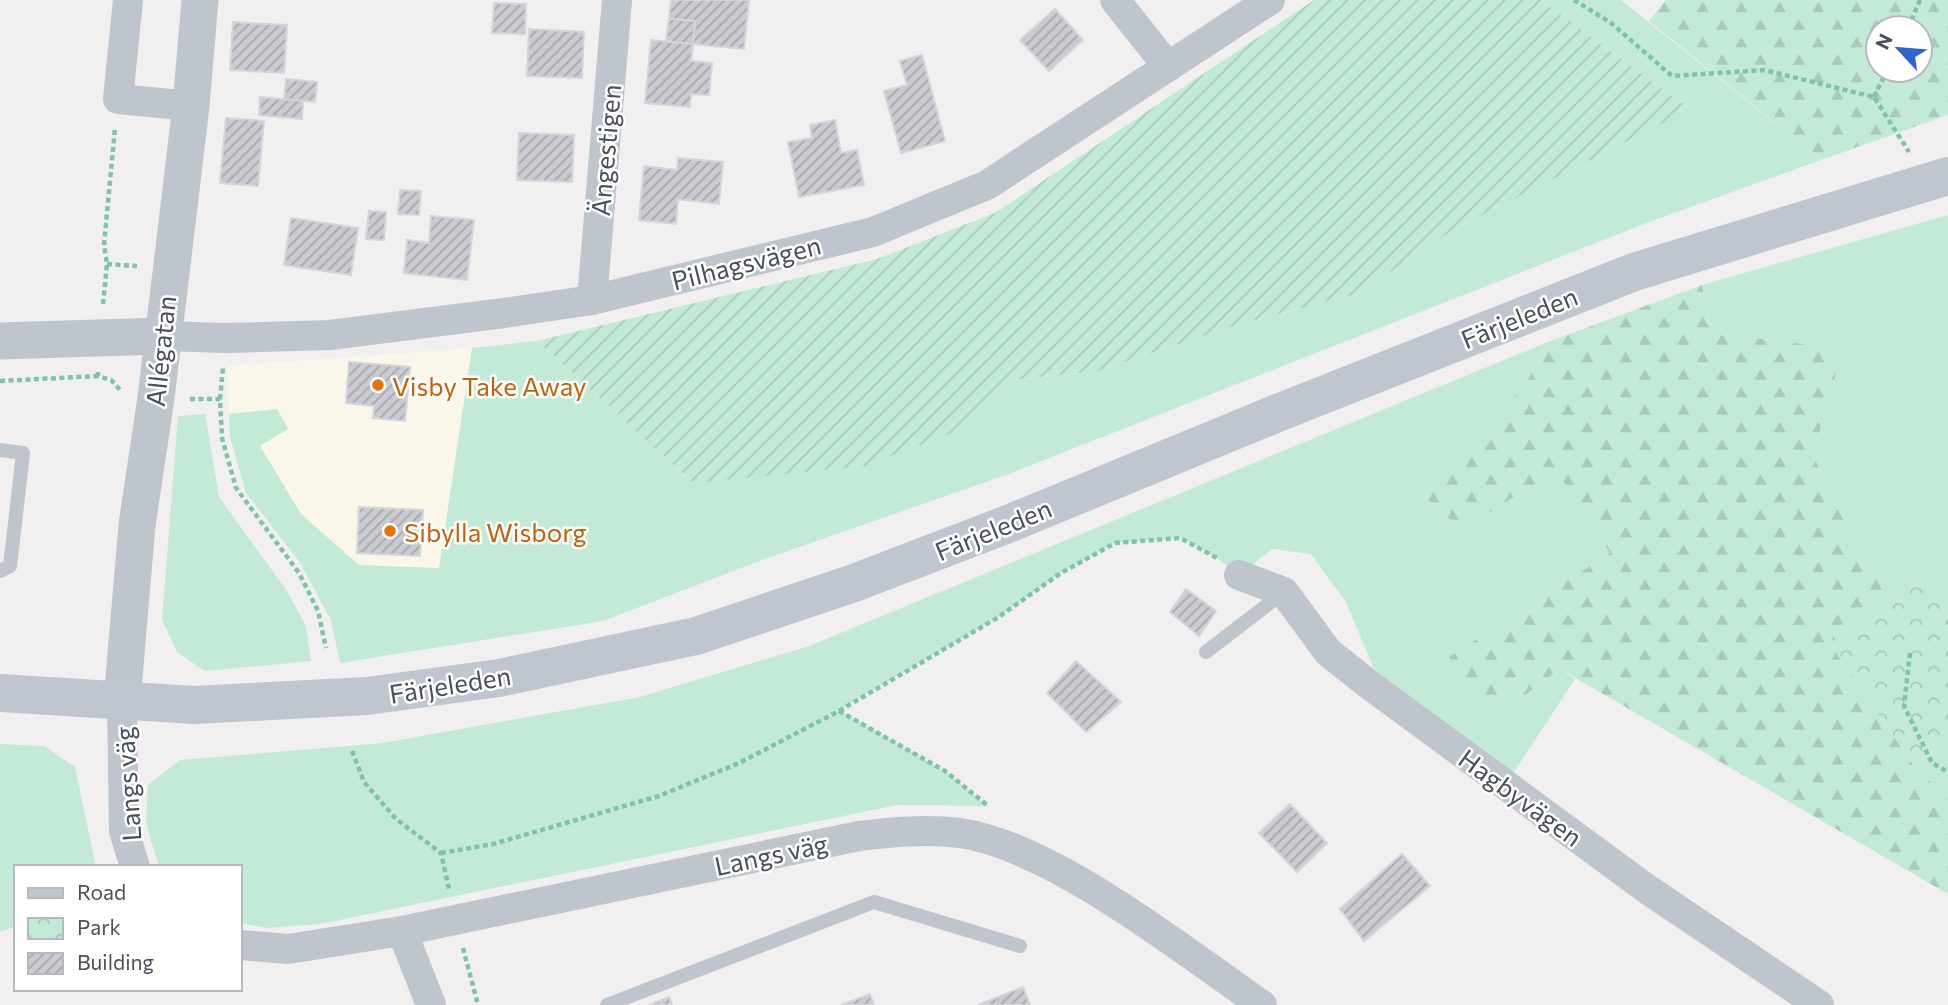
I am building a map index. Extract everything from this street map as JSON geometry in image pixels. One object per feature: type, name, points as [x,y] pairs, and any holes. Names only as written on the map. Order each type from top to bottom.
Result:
[{"type":"main road","name":"Färjeleden","points":[[0,693],[194,705],[367,696],[499,678],[696,636],[854,583],[1008,524],[1292,407],[1634,272],[1938,179]]},
{"type":"street","points":[[128,0],[118,99],[191,106]]},
{"type":"street","name":"Allégatan","points":[[122,701],[137,525],[156,398],[191,106],[200,0]]},
{"type":"street","name":"Ängestigen","points":[[592,300],[617,0]]},
{"type":"street","points":[[1115,0],[1168,67]]},
{"type":"street","name":"Pilhagsvägen","points":[[162,336],[226,338],[376,331],[592,300],[873,232],[987,185],[1270,0]]},
{"type":"street","points":[[0,341],[162,336]]},
{"type":"street","points":[[1239,575],[1284,592]]},
{"type":"street","name":"Hagbyvägen","points":[[1284,592],[1328,652],[1367,683],[1647,890],[1819,1005]]},
{"type":"street","name":"Langs väg","points":[[122,701],[124,831],[134,865]]},
{"type":"street","name":"Langs väg","points":[[242,945],[288,949],[402,931],[859,836],[909,830],[963,834],[1024,852],[1119,906],[1262,1005]]},
{"type":"street","points":[[402,931],[431,1005]]},
{"type":"lane","points":[[0,450],[23,453],[10,566],[0,571]]},
{"type":"lane","points":[[1206,652],[1284,592]]},
{"type":"lane","points":[[607,1005],[873,902],[1020,946]]},
{"type":"path","points":[[1574,0],[1611,23],[1672,76],[1764,70],[1874,97],[1938,179]]},
{"type":"path","points":[[1874,97],[1880,84]]},
{"type":"path","points":[[98,376],[107,264],[104,245],[118,99]]},
{"type":"path","points":[[0,382],[98,376],[111,380],[126,397],[220,399],[222,438],[236,488],[299,573],[318,611],[326,648]]},
{"type":"path","points":[[441,852],[493,844],[659,796],[739,762],[839,711],[997,618],[1061,573],[1115,543],[1180,538],[1220,560],[1239,575]]},
{"type":"path","points":[[1910,653],[1903,706],[1933,763],[1948,772]]},
{"type":"path","points":[[839,711],[945,771],[988,806],[1024,852]]},
{"type":"path","points":[[352,751],[364,782],[396,819],[441,852],[455,920],[478,1005]]},
{"type":"shaded area","points":[[472,348],[439,569],[359,565],[301,514],[260,445],[277,409],[229,414],[228,366]]},
{"type":"green space","points":[[1314,0],[1541,0],[1690,109],[1453,230],[1359,293],[1233,326],[1098,371],[1014,380],[975,424],[865,466],[693,483],[537,341],[877,259],[995,213]]},
{"type":"green space","points":[[1541,0],[1621,0],[1821,160],[1649,222],[1006,475],[762,560],[603,621],[340,663],[331,620],[299,561],[246,493],[230,437],[229,414],[277,409],[288,429],[260,446],[301,514],[359,565],[439,568],[472,348],[537,341],[693,483],[975,424],[1014,380],[1098,371],[1233,326],[1359,293],[1453,230],[1689,108]]},
{"type":"green space","points":[[1666,0],[1948,0],[1948,115],[1821,160],[1649,21]]},
{"type":"green space","points":[[1948,215],[1948,615],[1921,576],[1888,599],[1854,542],[1813,455],[1843,349],[1711,333],[1702,285]]},
{"type":"green space","points":[[1702,285],[1711,333],[1843,349],[1813,455],[1854,542],[1888,599],[1828,641],[1914,766],[1948,798],[1948,894],[1560,669],[1525,695],[1484,705],[1449,657],[1610,553],[1556,470],[1462,530],[1427,499],[1526,383],[1548,342]]},
{"type":"green space","points":[[1548,342],[1526,383],[1462,530],[1556,469],[1610,553],[1449,657],[1525,695],[1560,669],[1575,679],[1512,775],[1374,669],[1346,602],[1311,554],[1272,549],[1239,575],[1220,560],[1180,538],[1115,543],[1061,573],[997,618],[839,710],[945,771],[988,806],[897,805],[320,924],[268,928],[242,923],[242,865],[158,865],[146,823],[148,785],[180,760],[382,743],[640,697],[809,646]]},
{"type":"green space","points":[[205,414],[219,497],[287,591],[306,626],[311,661],[205,671],[177,652],[162,620],[178,416]]},
{"type":"green space","points":[[1921,576],[1948,615],[1948,742],[1914,766],[1828,641]]},
{"type":"green space","points":[[1948,742],[1948,798],[1914,766]]},
{"type":"green space","points":[[0,744],[44,746],[75,767],[96,865],[14,865],[14,927],[0,932]]},
{"type":"building","points":[[671,0],[749,0],[744,49],[693,44],[695,21],[669,19]]},
{"type":"building","points":[[494,3],[526,4],[525,34],[492,33]]},
{"type":"building","points":[[1055,9],[1083,40],[1049,71],[1020,40]]},
{"type":"building","points":[[669,19],[695,21],[693,44],[666,41]]},
{"type":"building","points":[[233,22],[287,25],[284,73],[230,70]]},
{"type":"building","points":[[529,29],[584,32],[582,78],[527,76]]},
{"type":"building","points":[[651,40],[693,44],[691,61],[712,63],[709,95],[691,94],[690,107],[645,103]]},
{"type":"building","points":[[922,55],[945,141],[901,153],[884,91],[907,85],[900,61]]},
{"type":"building","points":[[286,79],[317,82],[315,102],[284,99]]},
{"type":"building","points":[[260,97],[303,101],[302,119],[259,115]]},
{"type":"building","points":[[226,118],[264,121],[258,186],[220,183]]},
{"type":"building","points":[[835,120],[841,153],[857,150],[864,185],[799,197],[788,142],[812,138],[810,125]]},
{"type":"building","points":[[519,133],[574,135],[572,182],[517,180]]},
{"type":"building","points":[[678,158],[723,162],[719,204],[678,199],[676,224],[639,220],[644,166],[677,170]]},
{"type":"building","points":[[400,190],[421,191],[419,215],[398,214]]},
{"type":"building","points":[[369,211],[386,212],[384,240],[366,239]]},
{"type":"building","points":[[431,216],[474,220],[467,280],[404,273],[407,240],[429,243]]},
{"type":"building","points":[[291,218],[358,228],[351,275],[284,265]]},
{"type":"building","name":"Visby Take Away","points":[[349,362],[410,367],[405,421],[373,418],[374,406],[346,403]]},
{"type":"building","name":"Sibylla Wisborg","points":[[359,507],[423,510],[420,556],[357,553]]},
{"type":"building","points":[[1186,589],[1216,611],[1199,636],[1170,612]]},
{"type":"building","points":[[1076,661],[1121,702],[1086,732],[1047,693]]},
{"type":"building","points":[[1290,804],[1327,843],[1297,872],[1259,833]]},
{"type":"building","points":[[1402,854],[1430,886],[1364,941],[1340,909]]},
{"type":"building","points":[[1023,987],[1030,1005],[978,1005]]},
{"type":"building","points":[[870,994],[874,1005],[841,1005]]},
{"type":"building","points":[[669,997],[672,1005],[649,1005]]},
{"type":"place","name":"Visby Take Away","points":[[378,385]]},
{"type":"place","name":"Sibylla Wisborg","points":[[390,531]]}]
